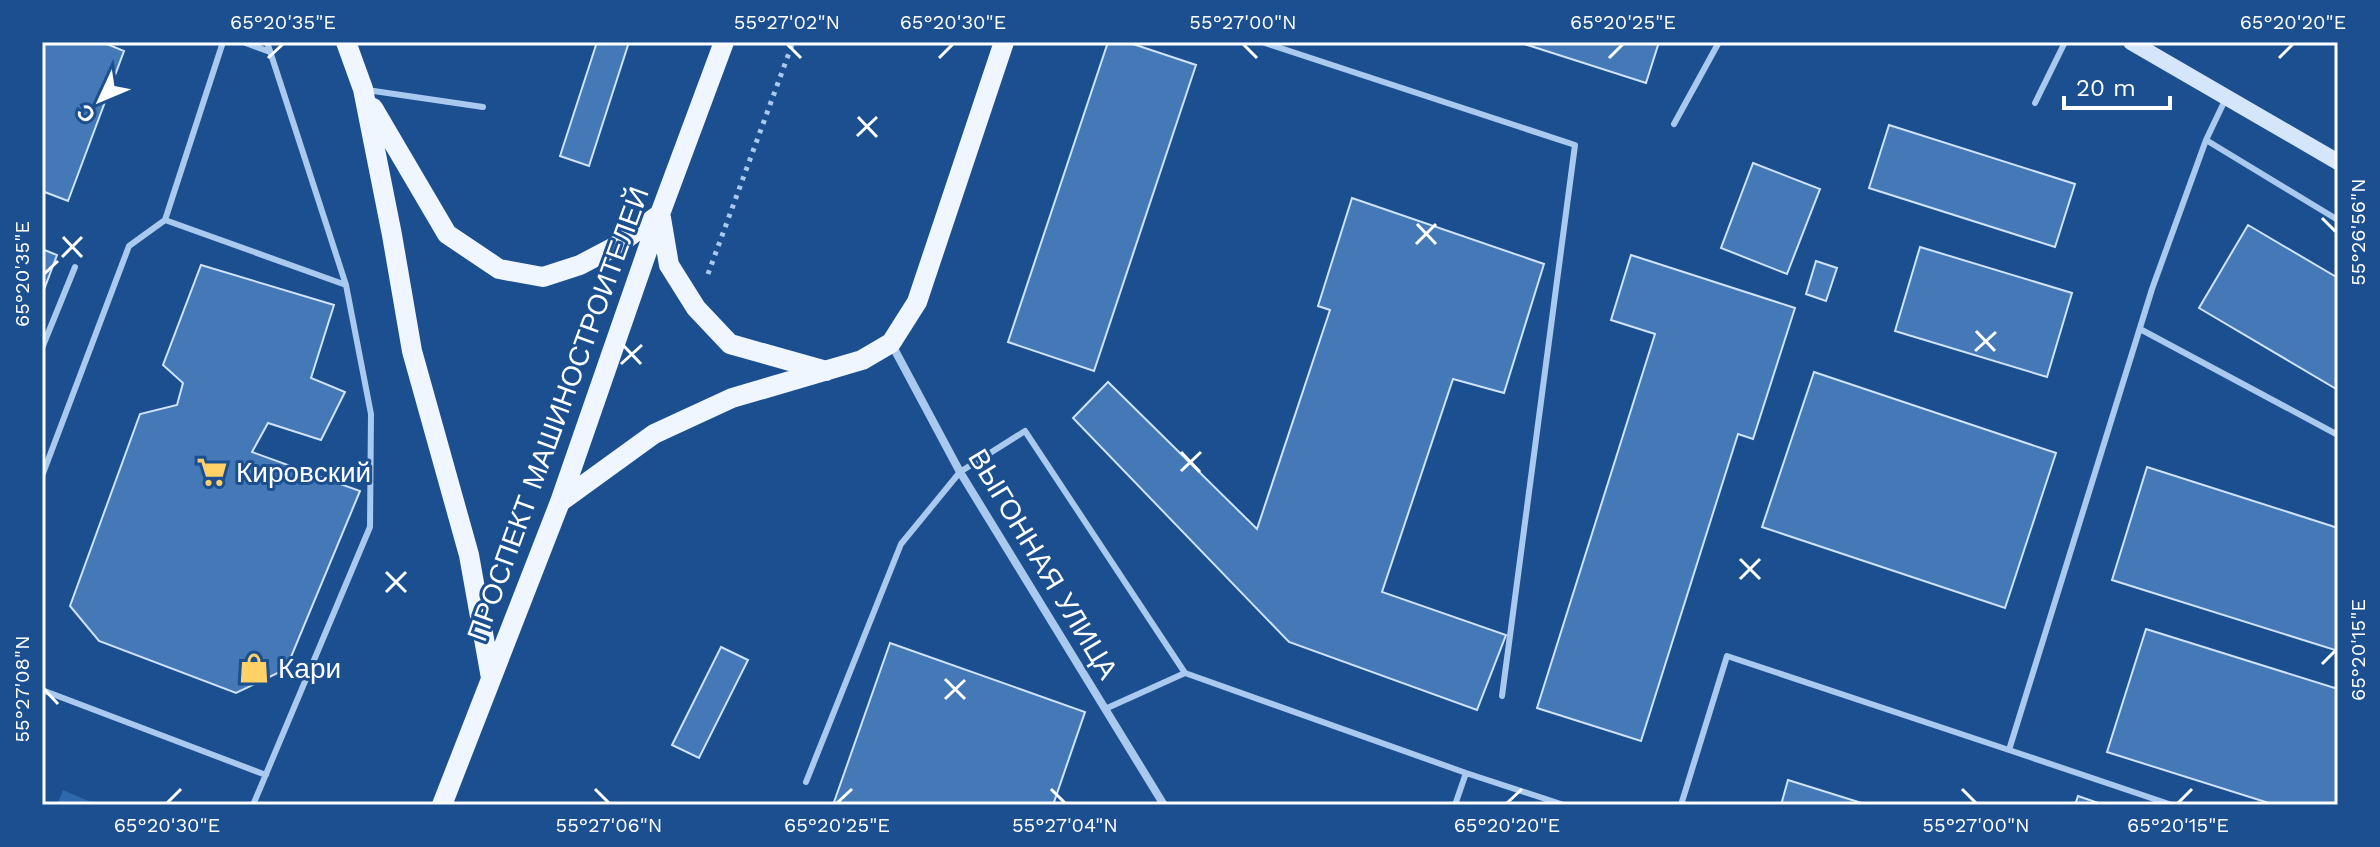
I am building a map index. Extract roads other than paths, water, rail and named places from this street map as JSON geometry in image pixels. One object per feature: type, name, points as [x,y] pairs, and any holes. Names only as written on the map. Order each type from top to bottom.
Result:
[{"type":"main road","name":"ПРОСПЕКТ МАШИНОСТРОИТЕЛЕЙ","points":[[442,805],[560,502],[660,214],[724,42]]},
{"type":"main road","points":[[560,502],[654,434],[732,398],[862,360],[891,343],[917,302],[1004,42]]},
{"type":"main road","points":[[2131,42],[2338,162]]},
{"type":"main road","points":[[349,43],[363,89],[412,351],[469,555],[491,678]]},
{"type":"main road","points":[[363,89],[447,234],[499,269],[543,277],[580,265],[616,246],[660,214],[669,265],[696,308],[730,344],[826,371]]},
{"type":"street","name":"ВЫГОННАЯ УЛИЦА","points":[[891,343],[960,472],[1164,805]]},
{"type":"lane","points":[[42,476],[129,246],[165,220],[223,42]]},
{"type":"lane","points":[[243,42],[270,52]]},
{"type":"lane","points":[[253,805],[370,527],[371,414],[346,285],[267,42]]},
{"type":"lane","points":[[1262,42],[1575,145],[1502,696]]},
{"type":"lane","points":[[1674,124],[1719,42]]},
{"type":"lane","points":[[2035,103],[2065,42]]},
{"type":"lane","points":[[363,89],[483,107]]},
{"type":"lane","points":[[2009,750],[2140,329],[2206,140],[2226,98]]},
{"type":"lane","points":[[2206,140],[2338,220]]},
{"type":"lane","points":[[165,220],[346,285]]},
{"type":"lane","points":[[42,348],[75,267]]},
{"type":"lane","points":[[2140,329],[2338,435]]},
{"type":"lane","points":[[806,782],[901,544],[960,472],[1025,431],[1185,673],[1564,805]]},
{"type":"lane","points":[[1681,805],[1727,656],[2172,805]]},
{"type":"lane","points":[[1105,709],[1185,673]]},
{"type":"lane","points":[[42,690],[266,775]]},
{"type":"lane","points":[[1455,805],[1466,773]]},
{"type":"place","name":"Кировский","points":[[212,472]]},
{"type":"place","name":"Кари","points":[[254,668]]}]
